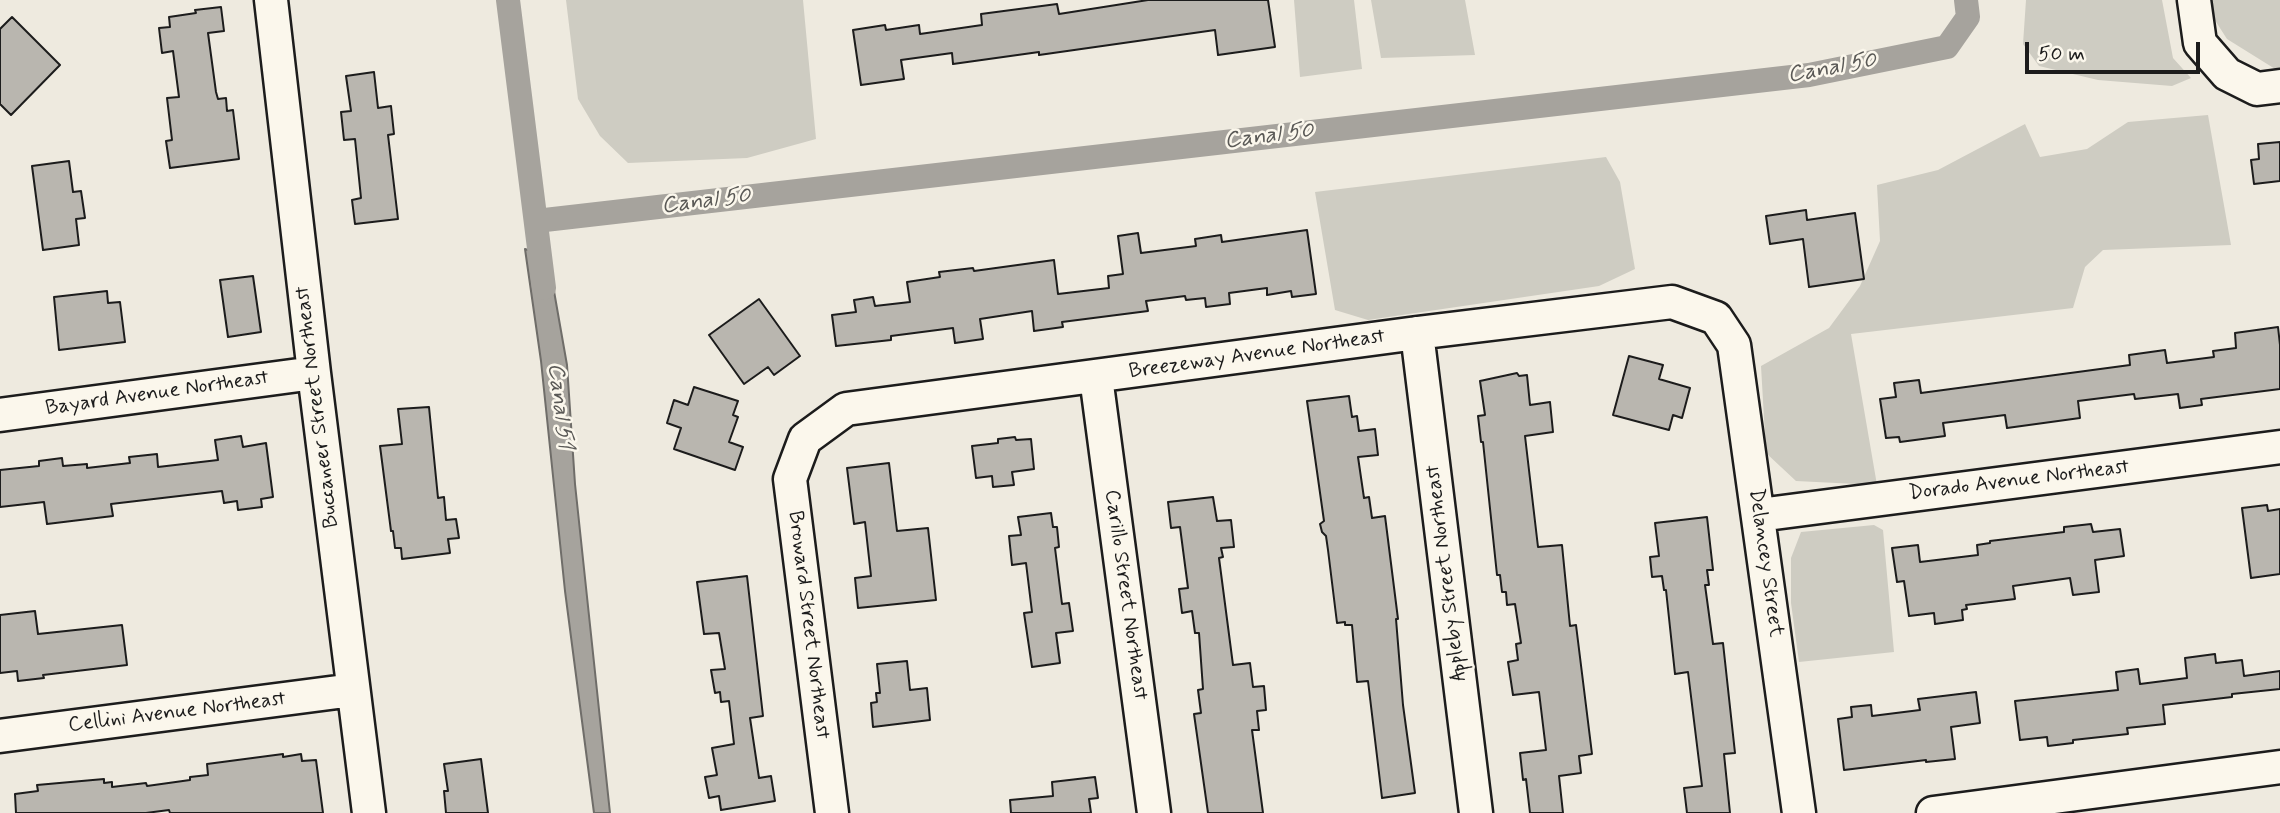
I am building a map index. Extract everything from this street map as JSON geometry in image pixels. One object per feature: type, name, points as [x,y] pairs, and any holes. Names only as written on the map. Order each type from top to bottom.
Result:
[{"type":"street","name":"Buccaneer Street Northeast","points":[[271,0],[313,373],[369,813]]},
{"type":"street","points":[[2194,0],[2200,43],[2227,74],[2257,89],[2280,86]]},
{"type":"street","name":"Breezeway Avenue Northeast","points":[[805,439],[846,409],[1417,333],[1672,302],[1716,318]]},
{"type":"street","name":"Delancey Street","points":[[1716,318],[1734,345],[1799,813]]},
{"type":"street","name":"Appleby Street Northeast","points":[[1417,333],[1476,813]]},
{"type":"street","name":"Bayard Avenue Northeast","points":[[1,410],[313,373]]},
{"type":"street","name":"Carillo Street Northeast","points":[[1096,377],[1154,813]]},
{"type":"street","name":"Broward Street Northeast","points":[[805,439],[790,479],[832,813]]},
{"type":"street","name":"Dorado Avenue Northeast","points":[[1759,515],[2280,447]]},
{"type":"street","name":"Cellini Avenue Northeast","points":[[0,736],[353,690]]},
{"type":"street","points":[[1933,813],[2280,767]]},
{"type":"shaded area","points":[[566,0],[803,0],[816,139],[747,158],[628,163],[600,136],[578,99]]},
{"type":"shaded area","points":[[1294,0],[1354,0],[1362,69],[1300,77]]},
{"type":"shaded area","points":[[1371,0],[1465,0],[1475,55],[1381,58]]},
{"type":"shaded area","points":[[2026,0],[2162,0],[2173,58],[2191,78],[2172,86],[2098,80],[2039,66],[2023,44]]},
{"type":"shaded area","points":[[2202,0],[2280,0],[2280,72],[2227,39]]},
{"type":"shaded area","points":[[2208,115],[2231,245],[2103,250],[2085,267],[2073,308],[1851,334],[1877,485],[1796,481],[1766,453],[1761,366],[1829,328],[1860,286],[1880,241],[1877,185],[1938,170],[2025,124],[2040,157],[2087,149],[2128,122]]},
{"type":"shaded area","points":[[1606,157],[1620,182],[1635,269],[1599,286],[1368,320],[1335,310],[1315,192]]},
{"type":"shaded area","points":[[1874,525],[1883,530],[1894,652],[1799,662],[1791,603],[1791,558],[1801,532]]},
{"type":"water","points":[[525,249],[548,257],[567,365],[575,484],[610,813],[594,813],[565,591],[541,361]]},
{"type":"building","points":[[1148,0],[1268,0],[1275,47],[1218,55],[1215,30],[1039,55],[1039,52],[953,64],[952,53],[901,60],[904,79],[861,85],[853,30],[885,25],[886,30],[919,25],[920,34],[982,25],[981,14],[1057,4],[1059,14]]},
{"type":"building","points":[[221,7],[224,31],[208,33],[216,92],[218,99],[226,98],[227,111],[233,110],[239,159],[170,168],[166,141],[172,140],[167,98],[179,97],[173,51],[162,53],[159,28],[170,27],[169,17]]},
{"type":"building","points":[[12,17],[60,65],[11,115],[0,104],[0,29]]},
{"type":"building","points":[[374,72],[378,108],[391,106],[394,134],[388,135],[398,219],[355,224],[352,200],[361,198],[355,139],[344,140],[341,112],[351,111],[346,76]]},
{"type":"building","points":[[2280,142],[2280,181],[2254,184],[2251,160],[2259,159],[2258,144]]},
{"type":"building","points":[[69,161],[73,192],[81,191],[85,218],[76,219],[79,245],[43,250],[32,166]]},
{"type":"building","points":[[1806,210],[1807,220],[1855,213],[1864,279],[1809,287],[1803,239],[1770,244],[1766,216]]},
{"type":"building","points":[[1307,230],[1316,294],[1292,297],[1291,291],[1267,295],[1267,288],[1229,293],[1230,304],[1206,307],[1205,298],[1186,300],[1185,296],[1146,301],[1148,311],[1062,322],[1063,327],[1034,331],[1032,311],[980,319],[983,339],[955,343],[953,328],[891,336],[891,340],[836,346],[832,315],[856,312],[854,300],[873,297],[875,306],[910,302],[907,282],[940,277],[939,272],[973,268],[974,271],[1054,260],[1058,294],[1109,288],[1108,276],[1123,274],[1118,236],[1138,233],[1141,253],[1196,246],[1195,239],[1221,235],[1222,242]]},
{"type":"building","points":[[253,276],[261,332],[228,337],[220,280]]},
{"type":"building","points":[[107,291],[108,303],[120,302],[125,342],[59,350],[54,297]]},
{"type":"building","points":[[759,299],[800,356],[774,375],[768,367],[744,384],[709,335]]},
{"type":"building","points":[[2278,327],[2280,389],[2201,399],[2202,405],[2180,408],[2178,394],[2135,399],[2134,394],[2078,401],[2080,418],[2007,428],[2005,415],[1943,423],[1945,436],[1900,442],[1899,437],[1886,438],[1880,399],[1896,397],[1894,383],[1919,380],[1921,393],[2130,365],[2129,355],[2165,350],[2167,363],[2214,357],[2213,351],[2236,348],[2235,333]]},
{"type":"building","points":[[1629,356],[1663,365],[1659,379],[1690,388],[1682,418],[1673,415],[1669,430],[1613,415]]},
{"type":"building","points":[[1517,373],[1519,376],[1527,375],[1530,405],[1550,402],[1553,432],[1525,436],[1538,547],[1562,545],[1570,626],[1576,625],[1592,754],[1579,756],[1581,773],[1559,776],[1563,813],[1530,813],[1520,753],[1546,750],[1539,692],[1513,695],[1508,662],[1518,660],[1516,644],[1521,643],[1515,604],[1507,605],[1506,592],[1502,592],[1500,575],[1497,575],[1478,416],[1485,415],[1480,381]]},
{"type":"building","points":[[694,387],[738,401],[733,415],[738,417],[729,442],[743,447],[735,470],[674,449],[681,428],[667,423],[674,400],[688,405]]},
{"type":"building","points":[[1349,396],[1352,417],[1357,416],[1359,431],[1375,429],[1378,455],[1358,457],[1364,498],[1369,497],[1372,518],[1385,516],[1398,619],[1403,705],[1415,793],[1382,798],[1368,681],[1357,682],[1352,625],[1337,623],[1326,536],[1320,524],[1324,521],[1307,401]]},
{"type":"building","points":[[429,407],[438,498],[444,497],[446,520],[456,519],[459,538],[448,539],[450,553],[402,559],[401,548],[395,548],[391,531],[380,446],[402,444],[398,409]]},
{"type":"building","points":[[241,436],[243,447],[266,443],[273,497],[261,499],[262,507],[238,510],[237,501],[224,503],[222,491],[111,504],[113,516],[47,524],[44,502],[0,507],[0,470],[39,466],[39,461],[62,458],[63,466],[87,464],[87,468],[130,463],[129,457],[157,454],[158,467],[218,460],[215,440]]},
{"type":"building","points":[[1015,437],[1016,440],[1031,439],[1034,469],[1012,472],[1014,485],[993,487],[992,476],[976,478],[972,446],[998,443],[998,439]]},
{"type":"building","points":[[889,463],[897,531],[928,528],[936,600],[858,608],[855,578],[871,576],[865,522],[854,524],[847,468]]},
{"type":"building","points":[[1213,497],[1217,521],[1231,520],[1234,547],[1221,548],[1223,557],[1219,558],[1233,665],[1250,663],[1253,687],[1264,686],[1266,710],[1257,711],[1259,730],[1252,730],[1263,813],[1208,813],[1194,714],[1201,713],[1198,690],[1203,689],[1199,633],[1195,633],[1192,611],[1182,613],[1179,589],[1188,588],[1180,527],[1171,528],[1168,502]]},
{"type":"building","points":[[2267,505],[2268,511],[2280,509],[2280,574],[2251,578],[2242,508]]},
{"type":"building","points":[[1051,513],[1053,527],[1057,527],[1059,547],[1055,548],[1062,604],[1069,603],[1073,631],[1056,633],[1060,663],[1032,667],[1024,613],[1032,612],[1026,563],[1012,565],[1009,536],[1021,535],[1018,517]]},
{"type":"building","points":[[1707,517],[1713,570],[1707,570],[1709,585],[1705,585],[1713,644],[1723,643],[1735,753],[1724,754],[1730,813],[1687,813],[1684,788],[1702,786],[1688,672],[1675,674],[1666,590],[1662,576],[1652,577],[1650,557],[1659,556],[1655,523]]},
{"type":"building","points":[[2091,524],[2093,532],[2120,529],[2124,556],[2095,560],[2099,592],[2073,595],[2070,578],[2013,586],[2015,599],[1966,605],[1967,609],[1962,610],[1963,620],[1935,624],[1934,613],[1909,616],[1904,581],[1897,582],[1892,548],[1918,545],[1920,562],[1978,555],[1977,545],[1990,541],[2064,532],[2064,527]]},
{"type":"building","points":[[747,576],[763,716],[750,718],[759,778],[771,776],[775,801],[721,810],[719,796],[709,798],[705,777],[717,775],[712,748],[734,744],[729,701],[721,702],[720,692],[715,693],[711,670],[725,669],[719,633],[704,634],[697,582]]},
{"type":"building","points":[[35,611],[38,634],[122,625],[127,665],[43,675],[44,678],[18,681],[17,671],[0,673],[0,615]]},
{"type":"building","points":[[2215,654],[2216,663],[2242,660],[2244,676],[2280,671],[2280,689],[2163,705],[2165,724],[2127,728],[2128,734],[2073,740],[2073,743],[2048,746],[2047,737],[2020,740],[2015,701],[2118,690],[2116,672],[2138,669],[2140,684],[2187,678],[2185,658]]},
{"type":"building","points":[[907,661],[910,690],[927,688],[930,720],[873,727],[871,703],[877,702],[876,693],[880,693],[877,664]]},
{"type":"building","points":[[1976,692],[1980,723],[1951,727],[1955,759],[1844,770],[1838,719],[1852,717],[1851,707],[1871,705],[1872,716],[1920,710],[1918,699]]},
{"type":"building","points":[[283,754],[283,757],[301,754],[302,761],[316,760],[323,813],[170,813],[169,810],[146,813],[16,813],[15,794],[38,791],[37,785],[104,779],[104,783],[112,782],[112,787],[146,783],[147,786],[208,775],[207,764]]},
{"type":"building","points":[[481,759],[488,813],[446,813],[444,791],[448,791],[444,764]]},
{"type":"building","points":[[1095,777],[1098,798],[1089,799],[1091,813],[1011,813],[1010,800],[1053,796],[1052,782]]},
{"type":"waterway","name":"Canal 51","points":[[508,0],[544,288]]},
{"type":"waterway","name":"Canal 50","points":[[536,221],[1809,75],[1947,47],[1968,17],[1966,0]]}]
